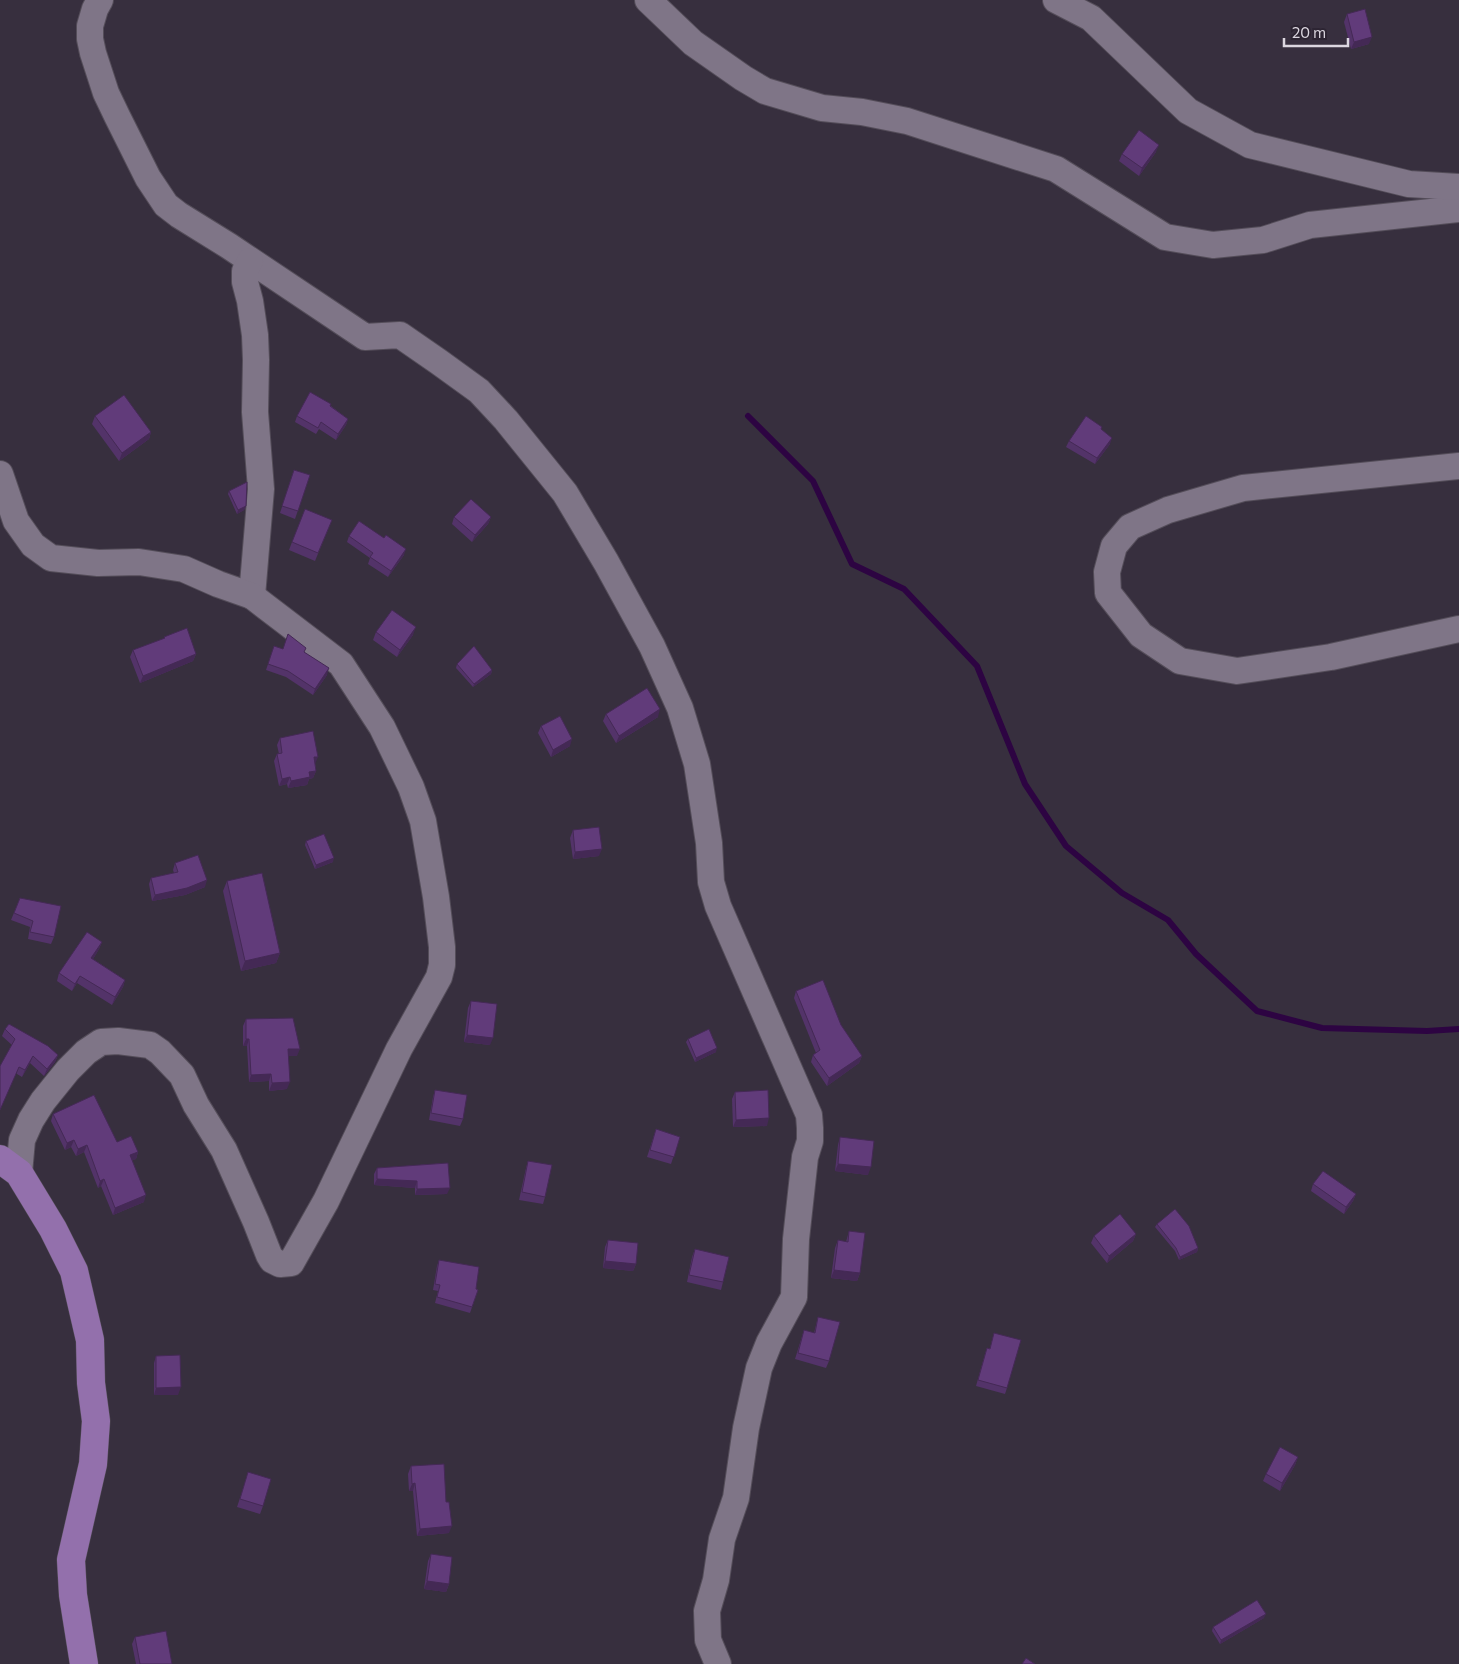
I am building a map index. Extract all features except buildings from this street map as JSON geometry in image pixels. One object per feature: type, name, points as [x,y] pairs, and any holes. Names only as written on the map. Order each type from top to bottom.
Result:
[{"type":"main road","points":[[10,1166],[54,1229],[74,1271],[90,1340],[91,1383],[96,1421],[93,1464],[72,1560],[73,1594],[84,1664]]},
{"type":"street","points":[[100,0],[92,19],[91,47],[106,93],[153,186],[166,205],[179,216],[229,246],[365,337],[400,335],[479,391],[506,420],[570,500],[652,646],[680,708],[697,764],[709,843],[711,882],[718,906],[809,1115],[810,1128],[810,1140],[805,1157],[796,1239],[794,1297],[769,1342],[759,1368],[746,1428],[736,1498],[722,1539],[716,1580],[706,1611],[708,1640],[718,1664]]},
{"type":"street","points":[[648,0],[693,43],[765,92],[822,108],[862,112],[907,121],[1056,168],[1165,238],[1213,245],[1263,240],[1310,225],[1459,209]]},
{"type":"street","points":[[1056,0],[1091,18],[1188,111],[1250,145],[1409,184],[1459,187]]},
{"type":"street","points":[[250,261],[245,271],[245,282],[250,301],[256,360],[255,412],[261,490],[252,596]]},
{"type":"street","points":[[1459,466],[1234,490],[1168,510],[1130,527],[1114,546],[1106,572],[1108,594],[1141,635],[1180,660],[1237,671],[1330,657],[1459,629]]},
{"type":"street","points":[[0,474],[16,520],[33,546],[51,558],[98,563],[139,562],[184,569],[252,596],[341,664],[382,727],[411,787],[423,821],[436,897],[442,947],[442,965],[439,977],[399,1049],[326,1201],[291,1263],[280,1264],[268,1256],[256,1222],[224,1150],[196,1105],[182,1075],[160,1052],[150,1045],[118,1041],[101,1042],[86,1052],[68,1070],[43,1101],[28,1127],[10,1166]]},
{"type":"waterway","points":[[748,416],[813,481],[852,564],[904,589],[977,666],[1025,784],[1066,846],[1122,893],[1168,920],[1196,954],[1257,1011],[1322,1028],[1427,1031],[1459,1029]]}]
